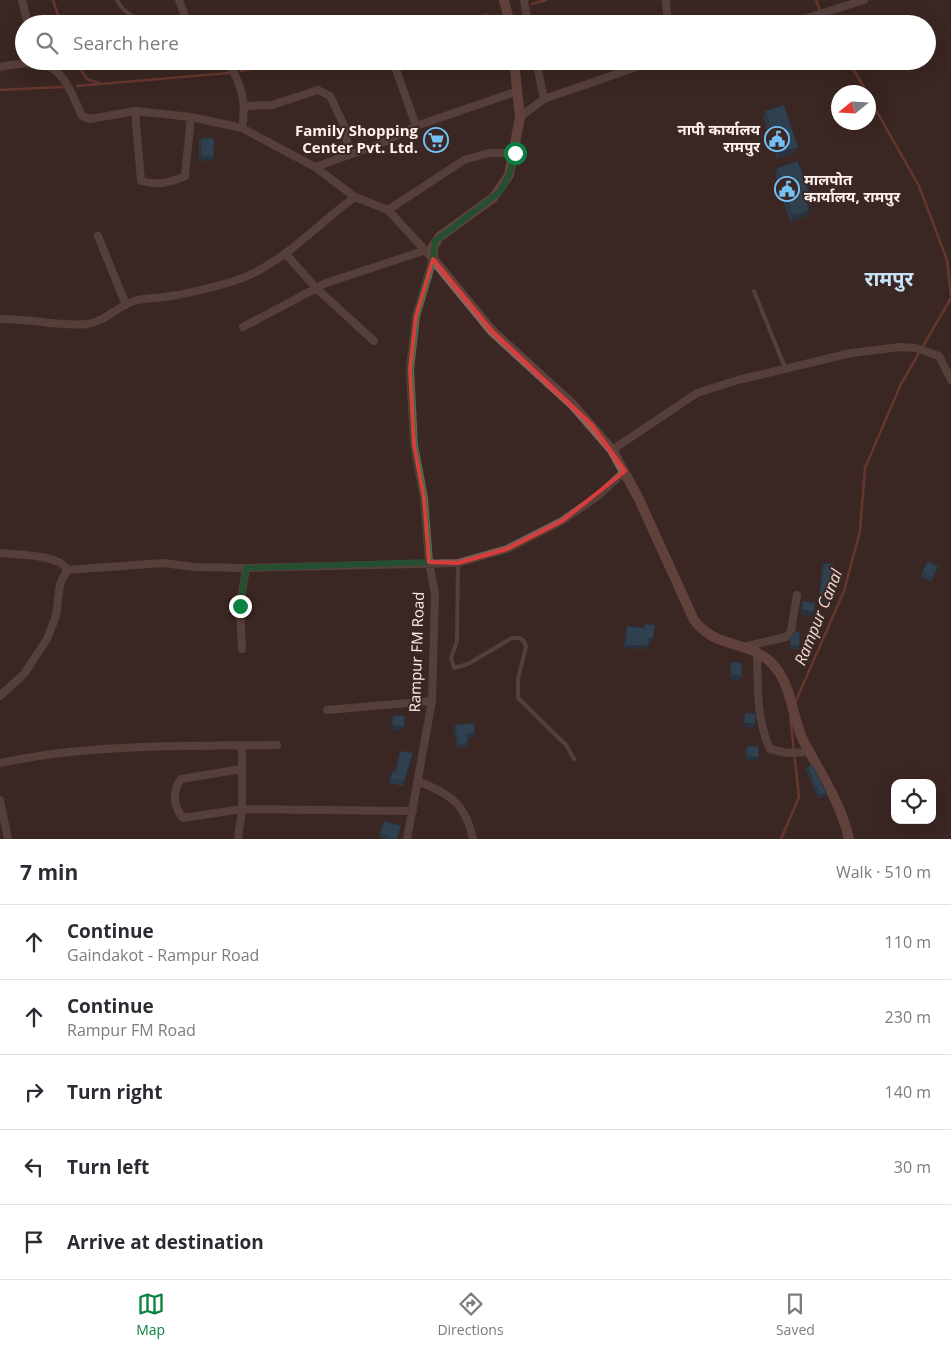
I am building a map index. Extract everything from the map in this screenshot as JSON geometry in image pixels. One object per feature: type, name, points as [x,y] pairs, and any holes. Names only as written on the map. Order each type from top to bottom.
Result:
[{"type":"main road","points":[[504,0],[508,15]]},
{"type":"main road","points":[[515,70],[520,117],[515,153],[509,175],[500,192],[439,237],[430,254],[492,331],[573,405],[612,450],[625,471],[694,620],[708,635],[757,652],[776,668],[788,691],[798,724],[810,752],[834,795],[845,821],[849,839]]},
{"type":"street","points":[[22,0],[26,15]]},
{"type":"street","points":[[180,0],[185,15]]},
{"type":"street","points":[[524,0],[526,15]]},
{"type":"street","points":[[666,0],[667,15]]},
{"type":"street","points":[[813,15],[864,0]]},
{"type":"street","points":[[0,67],[15,65]]},
{"type":"street","points":[[55,70],[68,82],[82,116],[90,119],[135,112],[191,117],[242,128],[315,167],[355,198],[388,210],[430,254],[316,288],[243,327]]},
{"type":"street","points":[[233,70],[239,79],[246,106],[242,128]]},
{"type":"street","points":[[396,70],[416,126]]},
{"type":"street","points":[[538,70],[544,99]]},
{"type":"street","points":[[520,117],[544,99],[628,70]]},
{"type":"street","points":[[246,106],[272,105],[318,90],[330,96],[343,123],[350,154]]},
{"type":"street","points":[[315,167],[380,144],[416,126],[518,91]]},
{"type":"street","points":[[135,112],[141,182],[151,184],[172,181],[184,176],[191,117]]},
{"type":"street","points":[[388,210],[464,160],[490,153],[515,153]]},
{"type":"street","points":[[0,320],[22,318],[68,325],[100,322],[126,304],[138,300],[179,295],[235,281],[285,253],[355,198]]},
{"type":"street","points":[[98,236],[126,304]]},
{"type":"street","points":[[285,253],[316,288],[374,341]]},
{"type":"street","name":"Rampur FM Road","points":[[407,839],[432,701],[435,594],[429,562],[424,498],[414,445],[410,369],[416,316],[430,254]]},
{"type":"street","points":[[612,450],[697,393],[851,353],[900,347],[916,348],[940,356],[951,380]]},
{"type":"street","points":[[67,570],[163,563],[194,567],[246,568],[429,562],[458,563],[507,548],[562,521],[598,496],[625,471]]},
{"type":"street","points":[[0,553],[56,560],[65,565],[67,570]]},
{"type":"street","points":[[242,649],[240,606],[246,568]]},
{"type":"street","points":[[0,696],[24,674],[48,639],[56,616],[60,584],[67,570]]},
{"type":"street","points":[[741,647],[786,637],[791,631],[797,595]]},
{"type":"street","points":[[757,652],[758,695],[763,734],[770,749],[787,753],[810,752]]},
{"type":"street","points":[[327,710],[432,701]]},
{"type":"street","points":[[238,839],[242,809],[242,745]]},
{"type":"street","points":[[0,763],[42,754],[132,748],[277,745]]},
{"type":"street","points":[[241,769],[181,779],[175,787],[175,801],[183,818],[242,809],[413,811]]},
{"type":"street","points":[[418,781],[449,794],[469,820],[473,839]]},
{"type":"street","points":[[0,800],[8,839]]},
{"type":"lane","points":[[117,0],[121,8],[130,15]]},
{"type":"lane","points":[[754,291],[786,370]]},
{"type":"lane","points":[[458,563],[457,641],[451,658],[454,668],[468,664],[512,638],[519,638],[524,641],[526,647],[518,679],[518,698],[566,745],[574,759]]},
{"type":"highlighted area","points":[[433,259],[492,331],[592,425],[625,471],[562,521],[507,549],[458,563],[429,562],[424,498],[414,445],[410,369],[416,316]]},
{"type":"building","points":[[784,105],[798,147],[779,153],[765,111]]},
{"type":"building","points":[[201,138],[214,138],[214,157],[201,157]]},
{"type":"building","points":[[798,161],[811,198],[806,199],[809,210],[793,216],[777,168]]},
{"type":"building","points":[[928,561],[938,567],[932,578],[922,572]]},
{"type":"building","points":[[824,563],[833,564],[830,599],[819,598]]},
{"type":"building","points":[[803,601],[815,603],[814,612],[801,610]]},
{"type":"building","points":[[645,624],[655,625],[653,639],[649,638],[649,646],[625,645],[627,626],[644,628]]},
{"type":"building","points":[[796,631],[800,632],[799,646],[790,645],[790,638]]},
{"type":"building","points":[[731,662],[742,663],[742,676],[731,675]]},
{"type":"building","points":[[745,713],[756,714],[755,724],[744,723]]},
{"type":"building","points":[[393,715],[405,716],[404,727],[392,725]]},
{"type":"building","points":[[474,723],[475,733],[467,734],[468,743],[458,745],[455,725]]},
{"type":"building","points":[[747,746],[758,746],[759,757],[747,757]]},
{"type":"building","points":[[400,751],[413,753],[404,782],[390,779],[393,771],[396,771]]},
{"type":"building","points":[[812,765],[827,793],[820,795],[807,767]]},
{"type":"building","points":[[384,821],[401,826],[397,839],[388,839],[389,836],[380,834]]},
{"type":"waterway","points":[[53,0],[58,15]]},
{"type":"waterway","points":[[532,4],[546,0]]},
{"type":"waterway","name":"Rampur Canal","points":[[816,0],[822,15]]},
{"type":"waterway","points":[[81,70],[87,79],[102,84]]},
{"type":"waterway","points":[[241,71],[246,70]]},
{"type":"waterway","name":"Rampur Canal","points":[[854,70],[863,85]]},
{"type":"waterway","points":[[77,86],[229,73]]},
{"type":"waterway","points":[[0,90],[62,87]]},
{"type":"waterway","name":"Rampur Canal","points":[[876,110],[919,186],[947,260],[951,295]]},
{"type":"waterway","name":"Rampur Canal","points":[[795,703],[844,591],[860,531],[865,468],[901,384],[951,298]]},
{"type":"waterway","name":"Rampur Canal","points":[[781,839],[799,797],[790,715]]},
{"type":"place","name":"नापी कार्यालय रामपुर","points":[[777,139]]},
{"type":"place","name":"Family Shopping Center Pvt. Ltd.","points":[[436,140]]},
{"type":"place","name":"मालपोत कार्यालय, रामपुर","points":[[787,189]]},
{"type":"district","name":"रामपुर","points":[[889,279]]},
{"type":"route","points":[[240,606],[246,568],[366,566],[429,562],[424,498],[414,445],[410,388],[410,369],[416,316],[433,258],[432,253],[435,241],[500,192],[509,175],[515,153]]}]
